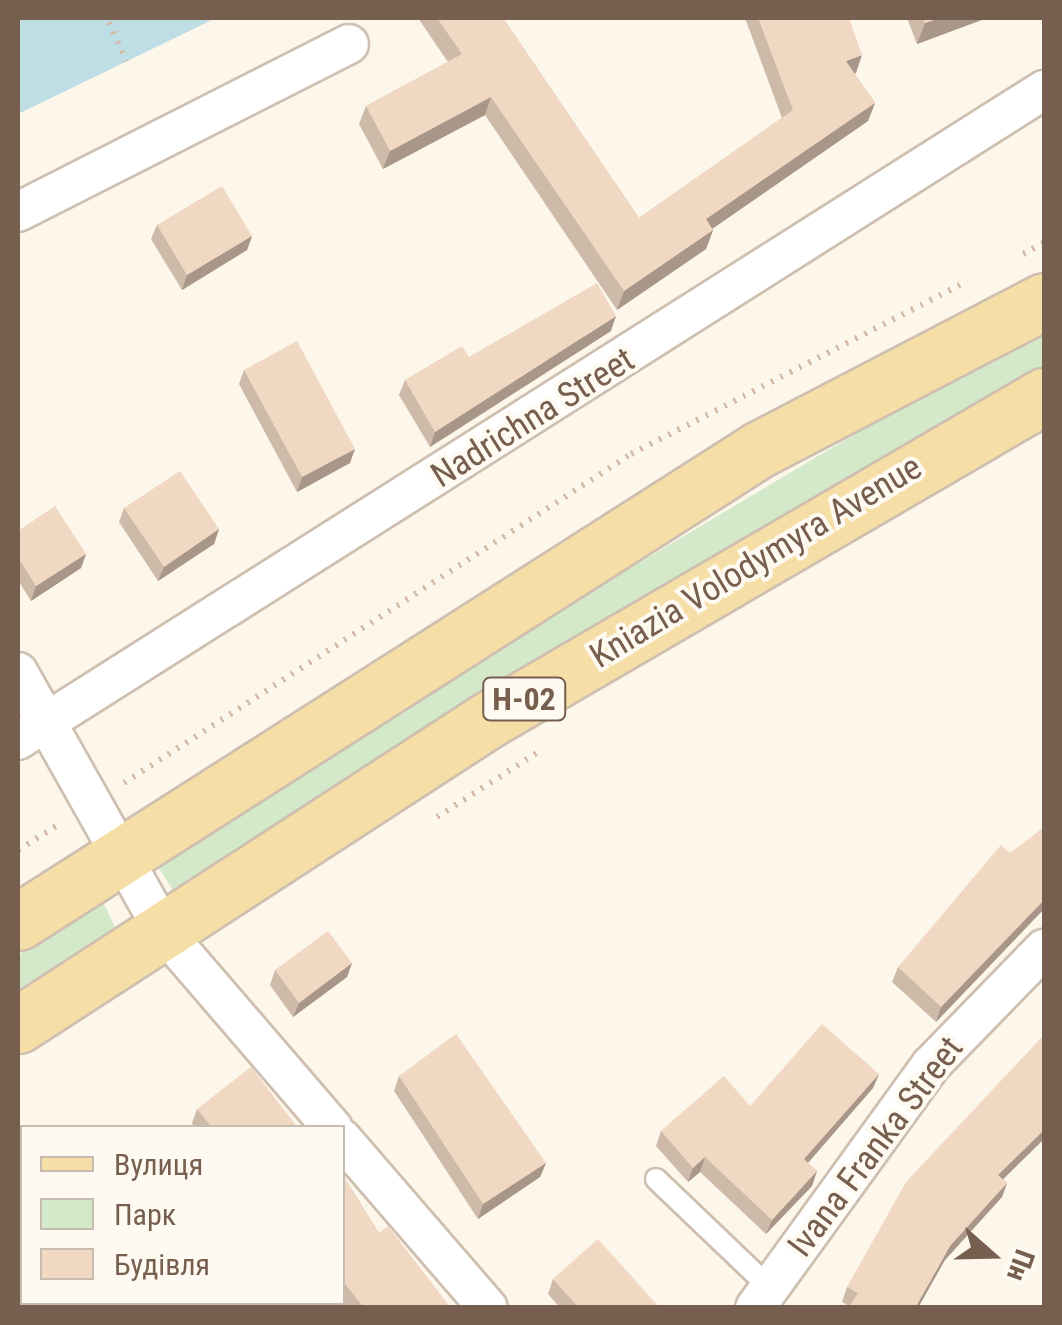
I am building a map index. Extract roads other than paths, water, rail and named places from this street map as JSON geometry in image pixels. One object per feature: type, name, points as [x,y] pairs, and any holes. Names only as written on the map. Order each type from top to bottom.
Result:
[{"type":"main road","name":"Н-02","points":[[18,922],[1028,280]]},
{"type":"main road","name":"Kniazia Volodymyra Avenue","points":[[18,1026],[165,934],[488,720],[1044,396]]},
{"type":"street","points":[[18,212],[349,44]]},
{"type":"street","name":"Nadrichna Street","points":[[33,730],[1044,90]]},
{"type":"street","points":[[18,672],[33,730],[89,806],[165,934],[330,1125]]},
{"type":"street","name":"Ivana Franka Street","points":[[762,1297],[930,1064],[1044,949]]},
{"type":"street","points":[[345,1141],[488,1308]]},
{"type":"lane","points":[[656,1179],[762,1297]]},
{"type":"water","points":[[18,18],[216,18],[18,114]]}]
